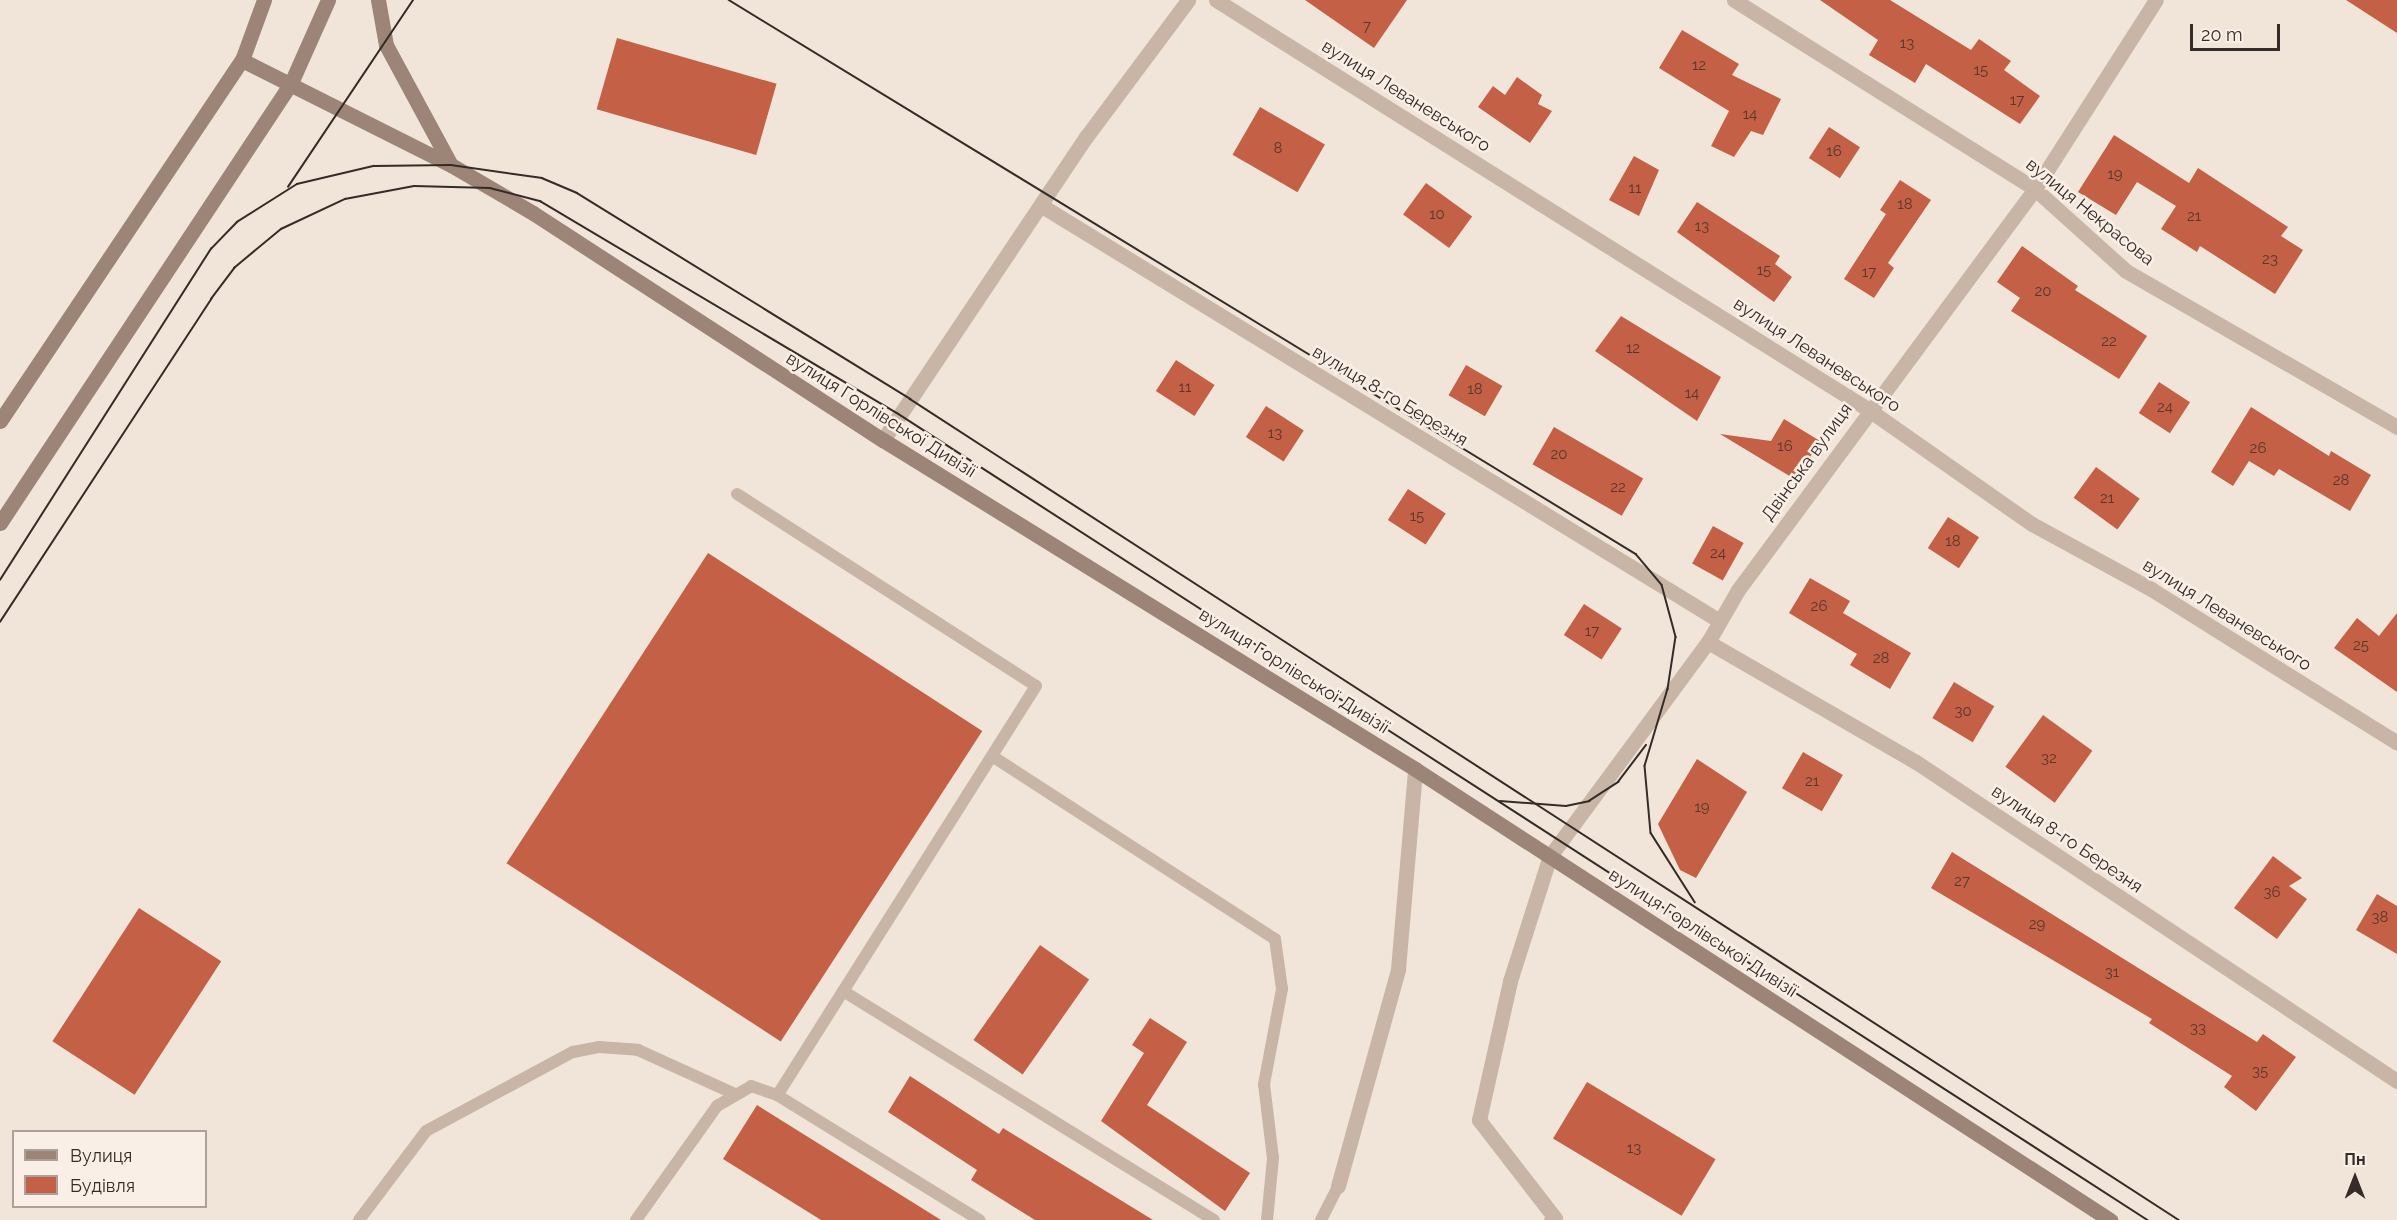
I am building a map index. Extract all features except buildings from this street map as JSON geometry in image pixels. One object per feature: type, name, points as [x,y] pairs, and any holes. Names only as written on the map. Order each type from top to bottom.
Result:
[{"type":"main road","points":[[0,421],[242,60],[264,0]]},
{"type":"main road","points":[[0,523],[291,83],[328,0]]},
{"type":"main road","points":[[378,0],[386,45],[451,165]]},
{"type":"main road","name":"вулиця Горлівської Дивізії","points":[[242,60],[451,165],[883,440],[1415,769],[2110,1220]]},
{"type":"street","points":[[883,440],[1042,206],[1188,0]]},
{"type":"street","name":"вулиця Леваневського","points":[[1216,0],[1869,410],[2032,524],[2151,589],[2397,743]]},
{"type":"street","name":"вулиця Некрасова","points":[[1734,0],[2035,189],[2126,271],[2397,427]]},
{"type":"street","name":"Двінська вулиця","points":[[1555,1219],[1479,1120],[1510,981],[1550,856],[1708,642],[1718,620],[1869,410],[2035,189],[2156,0]]},
{"type":"street","name":"вулиця 8-го Березня","points":[[1042,206],[1718,620]]},
{"type":"street","name":"вулиця 8-го Березня","points":[[1708,642],[1916,762],[2397,1081]]},
{"type":"street","points":[[1338,1186],[1398,969],[1415,769]]},
{"type":"lane","points":[[737,494],[1036,686],[777,1095]]},
{"type":"lane","points":[[992,756],[1275,939],[1282,989],[1264,1084],[1273,1158],[1267,1220]]},
{"type":"lane","points":[[843,991],[1214,1220]]},
{"type":"lane","points":[[359,1220],[426,1131],[573,1052],[599,1047],[638,1050],[733,1094]]},
{"type":"lane","points":[[636,1220],[717,1106],[733,1094],[751,1086],[777,1095],[979,1220]]},
{"type":"lane","points":[[1321,1220],[1338,1186]]},
{"type":"tram line","points":[[288,187],[413,0]]},
{"type":"tram line","points":[[729,0],[1636,554],[1662,585],[1676,637],[1668,689],[1645,766],[1651,833],[1695,902]]},
{"type":"tram line","points":[[0,580],[211,249],[237,222],[297,184],[374,166],[451,165],[542,178],[577,193],[910,399],[2179,1220]]},
{"type":"tram line","points":[[0,622],[211,299],[234,268],[281,229],[345,199],[414,186],[490,188],[540,201],[897,413],[2148,1220]]},
{"type":"tram line","points":[[1500,801],[1566,806],[1589,801],[1618,782],[1646,745]]}]
